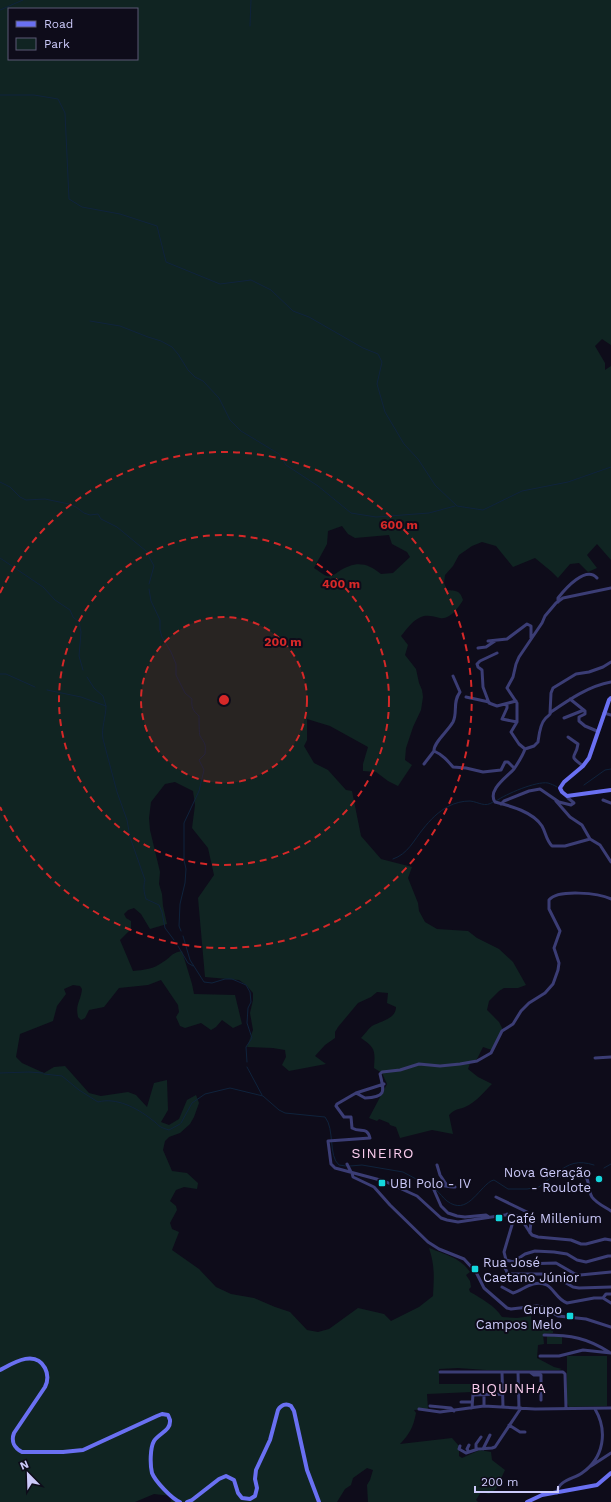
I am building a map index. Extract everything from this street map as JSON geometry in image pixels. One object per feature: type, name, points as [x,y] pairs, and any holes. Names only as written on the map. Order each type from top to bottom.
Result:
[{"type":"main road","points":[[611,698],[604,713],[589,758],[583,766],[564,782],[560,788],[562,792],[568,796],[611,790]]},
{"type":"main road","points":[[0,1370],[22,1359],[29,1358],[35,1359],[41,1363],[46,1371],[48,1380],[45,1387],[16,1429],[13,1436],[13,1442],[16,1447],[25,1452],[79,1451],[154,1417],[162,1414],[168,1415],[170,1420],[169,1427],[155,1439],[153,1444],[152,1471],[157,1480],[175,1500],[180,1502]]},
{"type":"main road","points":[[187,1502],[192,1500],[219,1479],[226,1476],[234,1480],[238,1493],[242,1498],[247,1500],[253,1498],[257,1492],[255,1475],[257,1466],[270,1440],[278,1410],[285,1404],[291,1406],[294,1411],[307,1470],[319,1502]]},
{"type":"main road","points":[[527,1502],[539,1496],[597,1485],[611,1473]]},
{"type":"street","points":[[558,602],[558,598],[562,593],[579,578],[590,573],[594,574],[597,578]]},
{"type":"street","points":[[525,749],[519,744],[511,732],[517,722],[518,712],[516,701],[507,688],[507,685],[513,677],[517,662],[549,610],[563,598],[611,588]]},
{"type":"street","points":[[488,641],[508,639],[527,624],[532,626],[530,640]]},
{"type":"street","points":[[478,648],[486,647],[496,640]]},
{"type":"street","points":[[489,702],[483,687],[482,670],[477,664],[497,653]]},
{"type":"street","points":[[550,715],[551,693],[553,688],[576,674],[589,672],[603,667],[611,662]]},
{"type":"street","points":[[424,764],[434,751],[434,746],[450,727],[454,718],[455,698],[460,692],[453,676]]},
{"type":"street","points":[[590,839],[565,846],[552,846],[547,840],[542,826],[536,820],[530,815],[495,802],[493,792],[514,768],[525,749],[534,746],[538,742],[539,733],[544,720],[552,712],[570,699],[591,688],[611,682]]},
{"type":"street","points":[[466,697],[489,702],[498,706],[516,701]]},
{"type":"street","points":[[570,699],[584,710]]},
{"type":"street","points":[[507,704],[507,708],[502,719],[517,722]]},
{"type":"street","points":[[564,718],[584,710]]},
{"type":"street","points":[[584,710],[585,714],[579,717],[579,722],[598,731]]},
{"type":"street","points":[[604,713],[611,715]]},
{"type":"street","points":[[568,737],[578,744],[572,756],[583,766]]},
{"type":"street","points":[[434,751],[440,754],[453,768],[466,768],[488,772],[501,770],[504,762],[508,762],[514,768]]},
{"type":"street","points":[[501,804],[511,798],[535,789],[571,806],[574,803],[568,798],[568,796]]},
{"type":"street","points":[[553,798],[570,817],[582,825],[590,839],[600,845],[611,862]]},
{"type":"street","points":[[603,800],[611,803]]},
{"type":"street","points":[[356,1093],[365,1098],[371,1098],[378,1096],[383,1092],[384,1084],[381,1073],[400,1070],[419,1064],[440,1066],[471,1062],[484,1058],[491,1053],[502,1031],[513,1024],[521,1011],[529,1003],[546,993],[553,984],[559,963],[554,948],[560,931],[549,908],[549,900],[557,895],[572,894],[600,895],[611,899]]},
{"type":"street","points":[[595,1058],[611,1057]]},
{"type":"street","points":[[384,1084],[356,1093],[336,1104],[344,1117],[351,1117],[352,1128],[355,1130],[364,1130],[368,1132],[370,1138],[328,1141],[331,1164],[334,1168],[384,1181],[417,1196],[441,1218],[447,1220],[458,1222],[507,1214],[516,1215],[520,1217],[530,1233],[538,1237],[571,1240],[581,1244],[611,1240]]},
{"type":"street","points":[[437,1165],[440,1175],[446,1184],[445,1186]]},
{"type":"street","points":[[347,1166],[352,1172],[353,1177],[378,1190],[428,1242],[440,1249],[464,1259],[476,1272],[484,1288],[507,1308],[511,1309],[537,1306],[542,1307],[558,1316],[586,1319],[611,1327]]},
{"type":"street","points":[[554,1175],[557,1177],[568,1172],[583,1173],[588,1179],[592,1197],[596,1202],[611,1211]]},
{"type":"street","points":[[455,1186],[450,1187],[437,1184],[434,1188],[441,1206],[448,1213],[457,1216],[486,1215],[489,1217]]},
{"type":"street","points":[[496,1197],[527,1212],[531,1220],[530,1233]]},
{"type":"street","points":[[507,1214],[512,1225],[504,1252],[506,1272],[510,1275],[543,1274],[554,1276],[573,1287],[611,1287]]},
{"type":"street","points":[[512,1262],[525,1254],[535,1251],[567,1254],[581,1262],[611,1256]]},
{"type":"street","points":[[506,1260],[522,1264],[556,1263],[575,1274],[580,1275],[611,1272]]},
{"type":"street","points":[[502,1287],[513,1293],[534,1284],[544,1284],[550,1286],[560,1300],[567,1303],[594,1298],[603,1298],[611,1303]]},
{"type":"street","points":[[603,1298],[606,1294],[611,1294]]},
{"type":"street","points":[[544,1335],[564,1335],[580,1338],[592,1342],[611,1353]]},
{"type":"street","points":[[540,1356],[559,1356],[583,1350],[611,1353]]},
{"type":"street","points":[[440,1372],[559,1371],[564,1373],[566,1408]]},
{"type":"street","points":[[502,1372],[503,1407]]},
{"type":"street","points":[[460,1446],[459,1449],[466,1454],[476,1449],[495,1447],[520,1408],[518,1372]]},
{"type":"street","points":[[530,1372],[534,1375],[541,1375],[541,1400]]},
{"type":"street","points":[[472,1408],[474,1394],[503,1394]]},
{"type":"street","points":[[484,1395],[484,1406]]},
{"type":"street","points":[[461,1402],[472,1402]]},
{"type":"street","points":[[430,1406],[451,1408],[454,1411]]},
{"type":"street","points":[[419,1409],[440,1412],[484,1406],[520,1408],[611,1408]]},
{"type":"street","points":[[589,1467],[600,1449],[603,1438],[603,1426],[596,1409]]},
{"type":"street","points":[[509,1425],[520,1432],[525,1432]]},
{"type":"street","points":[[483,1449],[490,1435]]},
{"type":"street","points":[[476,1449],[476,1444],[481,1437]]},
{"type":"street","points":[[469,1445],[467,1449],[469,1452]]},
{"type":"street","points":[[557,1493],[557,1490],[561,1484],[580,1474],[611,1453]]},
{"type":"green space","points":[[0,0],[611,0],[611,345],[602,339],[595,346],[605,363],[605,370],[611,366],[611,560],[597,544],[587,555],[597,568],[588,572],[579,563],[570,564],[558,578],[535,558],[513,567],[496,546],[482,542],[472,546],[459,555],[453,566],[445,575],[444,583],[447,590],[455,591],[462,597],[463,600],[457,609],[451,615],[444,618],[424,616],[416,619],[401,636],[408,645],[405,655],[416,669],[423,697],[421,710],[406,748],[405,760],[412,765],[398,786],[376,772],[363,771],[363,764],[368,747],[330,726],[307,719],[307,740],[304,746],[314,763],[328,770],[346,790],[352,791],[361,836],[381,859],[412,867],[408,878],[418,903],[419,911],[425,922],[437,929],[468,931],[477,938],[499,949],[513,962],[526,985],[518,988],[504,988],[489,1001],[487,1010],[499,1022],[503,1030],[492,1050],[483,1047],[477,1059],[470,1063],[468,1069],[478,1077],[492,1084],[480,1097],[465,1107],[455,1110],[449,1115],[453,1134],[432,1130],[400,1138],[396,1127],[379,1119],[377,1121],[369,1118],[387,1084],[382,1073],[374,1068],[374,1050],[361,1038],[372,1026],[394,1014],[396,1007],[387,1003],[388,993],[377,992],[371,997],[358,1003],[338,1027],[335,1032],[335,1038],[325,1045],[315,1056],[326,1064],[289,1071],[282,1065],[286,1057],[285,1050],[247,1047],[253,1030],[250,1013],[253,993],[239,980],[205,977],[198,898],[214,875],[208,848],[192,828],[195,805],[193,791],[175,782],[165,784],[151,802],[149,818],[150,830],[160,872],[159,884],[167,924],[150,929],[141,914],[134,908],[128,910],[124,914],[126,918],[131,921],[131,929],[120,940],[133,971],[152,968],[173,954],[182,951],[194,994],[235,995],[242,1024],[233,1028],[222,1020],[211,1030],[201,1023],[185,1028],[180,1026],[176,1017],[179,1012],[178,1005],[161,980],[148,985],[119,988],[104,1007],[89,1010],[85,1018],[81,1020],[78,1017],[77,1009],[82,989],[80,986],[73,985],[64,989],[66,994],[57,1006],[53,1021],[20,1034],[16,1057],[22,1063],[44,1073],[54,1067],[65,1066],[89,1093],[101,1096],[128,1092],[136,1095],[147,1107],[154,1083],[167,1080],[168,1110],[161,1122],[169,1125],[179,1119],[187,1100],[196,1095],[199,1103],[190,1124],[180,1133],[169,1137],[165,1141],[163,1150],[172,1171],[187,1173],[198,1183],[197,1189],[184,1187],[176,1190],[170,1201],[176,1206],[177,1210],[170,1223],[172,1229],[179,1232],[172,1250],[199,1269],[216,1287],[231,1294],[254,1298],[290,1312],[307,1330],[318,1332],[329,1329],[358,1308],[384,1314],[391,1321],[419,1307],[433,1296],[434,1277],[429,1248],[452,1257],[462,1263],[470,1272],[466,1275],[470,1281],[470,1292],[492,1306],[502,1317],[517,1318],[531,1316],[532,1323],[545,1321],[553,1326],[553,1333],[543,1334],[544,1344],[538,1345],[537,1358],[554,1367],[562,1369],[439,1369],[439,1384],[473,1384],[472,1392],[427,1394],[428,1409],[414,1410],[416,1413],[412,1426],[409,1433],[400,1444],[452,1438],[459,1446],[459,1456],[462,1458],[480,1450],[491,1452],[492,1460],[505,1470],[496,1489],[489,1494],[481,1492],[476,1500],[478,1502],[368,1502],[367,1485],[373,1470],[367,1468],[353,1478],[351,1485],[345,1489],[337,1502],[171,1502],[172,1496],[154,1494],[135,1502],[0,1502]],"holes":[[[342,526],[348,534],[355,538],[389,535],[392,544],[407,552],[410,557],[393,573],[381,574],[370,567],[360,564],[344,568],[331,576],[328,576],[314,568],[327,544],[328,531]]]},
{"type":"green space","points":[[547,1336],[562,1336],[562,1344],[547,1344]]},
{"type":"green space","points":[[567,1356],[607,1356],[607,1406],[569,1407],[567,1403]]},
{"type":"waterway","points":[[0,10],[23,0]]},
{"type":"waterway","points":[[250,26],[251,0]]},
{"type":"waterway","points":[[0,95],[34,95],[58,99],[65,113],[69,199],[82,207],[120,214],[157,226],[166,262],[220,284],[251,280],[271,290],[293,311],[309,317],[363,348],[378,354],[382,362],[377,384],[385,412],[404,444],[418,459],[435,485],[457,506],[483,510],[522,491],[568,482],[611,467]]},
{"type":"waterway","points":[[90,321],[120,326],[161,341],[172,347],[188,370],[195,377],[203,381],[219,398],[230,420],[241,431],[279,454],[286,465],[318,486],[351,513],[376,517],[429,513],[455,506]]},
{"type":"waterway","points":[[0,482],[10,487],[20,497],[26,500],[45,499],[69,504],[84,513],[90,515],[98,514],[101,519],[117,527],[146,551],[154,566],[149,584]]},
{"type":"waterway","points":[[0,558],[43,587],[55,600],[70,610],[73,617],[79,622],[81,632],[79,656],[83,670]]},
{"type":"waterway","points":[[149,589],[151,601],[160,620],[162,637],[176,664],[176,675],[185,693],[192,699],[193,709],[199,716],[200,736],[205,746],[205,754],[199,760],[204,770],[199,791],[184,823],[184,860],[186,869],[185,883],[180,904],[179,926],[181,931]]},
{"type":"waterway","points":[[0,674],[6,674],[35,687]]},
{"type":"waterway","points":[[87,677],[94,688],[103,696],[106,706]]},
{"type":"waterway","points":[[47,690],[81,697],[106,706],[103,739],[117,792],[127,820],[130,837],[145,880],[144,890],[146,899],[159,905],[165,928],[174,940]]},
{"type":"waterway","points":[[584,785],[605,770],[611,769]]},
{"type":"waterway","points":[[496,801],[514,792],[536,784],[548,783],[557,787]]},
{"type":"waterway","points":[[393,859],[403,854],[429,822],[445,808],[464,801],[485,805],[493,802]]},
{"type":"waterway","points":[[183,936],[190,960],[204,982],[212,983],[225,979],[232,979],[246,985],[250,992],[251,1002],[248,1008],[247,1023],[252,1038],[246,1047],[247,1062]]},
{"type":"waterway","points":[[178,946],[188,963],[193,966]]},
{"type":"waterway","points":[[247,1067],[262,1095]]},
{"type":"waterway","points":[[0,1073],[43,1073]]},
{"type":"waterway","points":[[44,1074],[62,1076],[79,1090],[98,1102],[112,1101],[133,1107],[165,1129],[169,1130],[180,1124]]},
{"type":"waterway","points":[[181,1123],[192,1103],[205,1094],[230,1088],[263,1096],[279,1110],[285,1113],[325,1117],[330,1128],[332,1149],[336,1161],[339,1165],[346,1166]]},
{"type":"waterway","points":[[557,1173],[574,1163],[588,1163],[594,1165]]},
{"type":"waterway","points":[[604,1168],[611,1164]]},
{"type":"waterway","points":[[350,1166],[362,1165],[403,1172],[433,1188]]},
{"type":"waterway","points":[[436,1190],[447,1201],[454,1205],[460,1205],[466,1204],[486,1185],[494,1180],[508,1189],[527,1189],[539,1187],[554,1175]]},
{"type":"place","name":"Nova Geração - Roulote","points":[[599,1179]]},
{"type":"place","name":"UBI Polo - IV","points":[[382,1183]]},
{"type":"place","name":"Café Millenium","points":[[499,1218]]},
{"type":"place","name":"Rua José Caetano Júnior","points":[[475,1269]]},
{"type":"place","name":"Grupo Campos Melo","points":[[570,1316]]},
{"type":"district","name":"SINEIRO","points":[[383,1153]]},
{"type":"district","name":"BIQUINHA","points":[[509,1388]]}]
